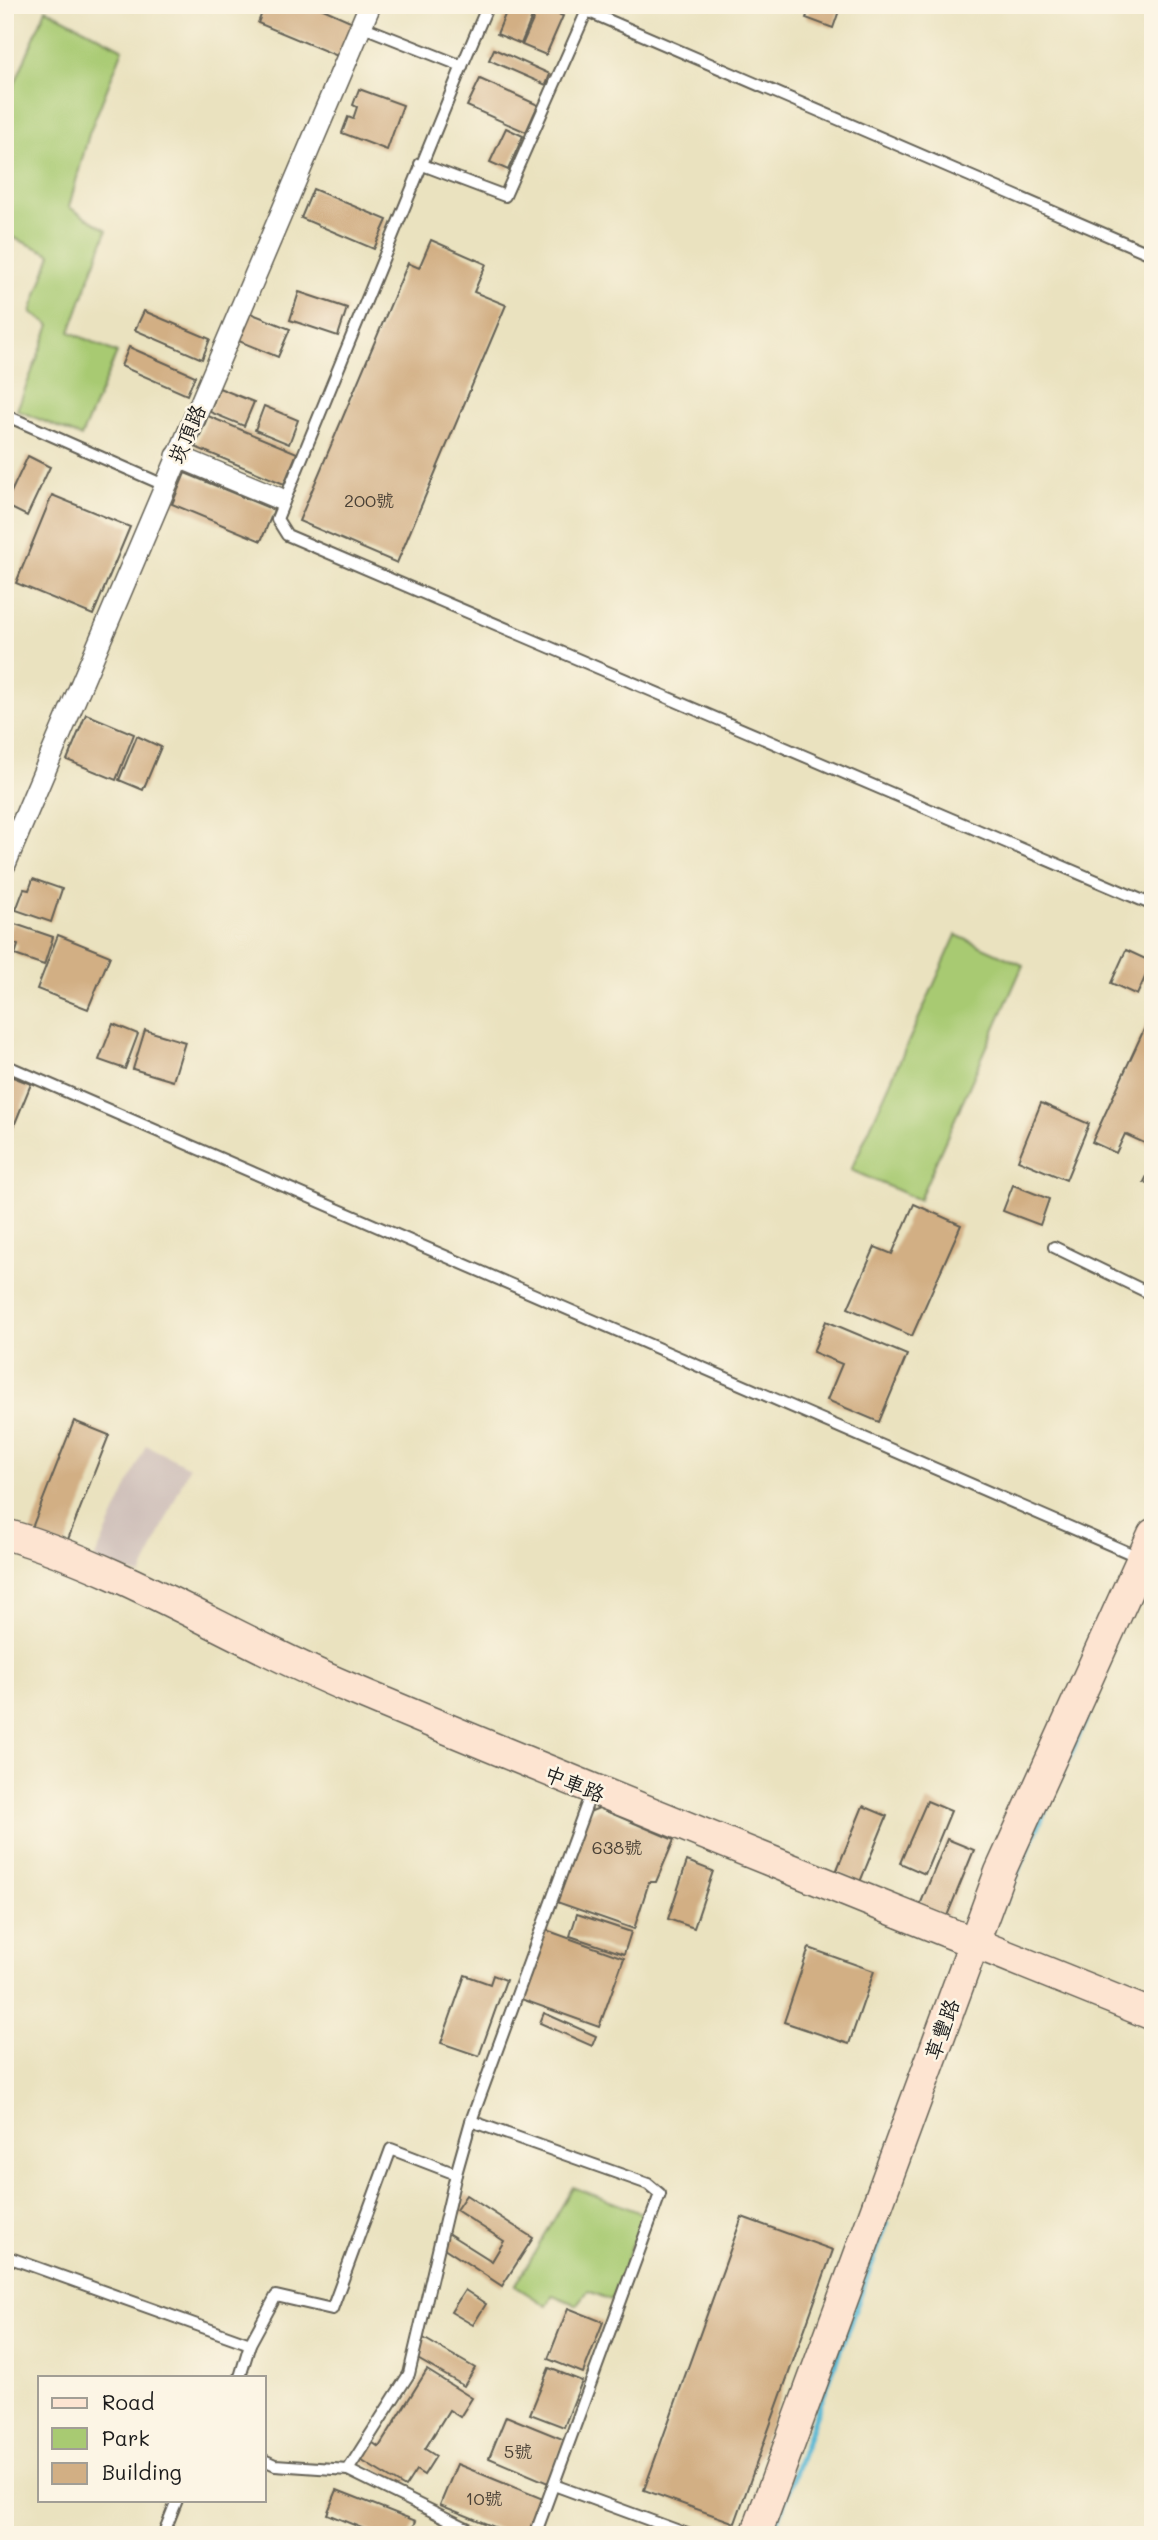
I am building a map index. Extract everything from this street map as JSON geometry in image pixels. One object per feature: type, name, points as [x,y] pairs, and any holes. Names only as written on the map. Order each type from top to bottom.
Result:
[{"type":"street","name":"崁頂路","points":[[5,864],[370,5]]},
{"type":"street","points":[[177,456],[278,498]]},
{"type":"street","name":"中車路","points":[[5,1534],[119,1577],[325,1678],[592,1790],[1153,2015]]},
{"type":"street","name":"草豐路","points":[[760,2534],[972,1941],[1000,1872],[1149,1552]]},
{"type":"lane","points":[[488,5],[420,164],[277,519],[287,535],[1153,905]]},
{"type":"lane","points":[[420,164],[505,196],[588,8],[1153,255]]},
{"type":"lane","points":[[361,26],[462,66]]},
{"type":"lane","points":[[5,415],[164,485]]},
{"type":"lane","points":[[5,1065],[1149,1552]]},
{"type":"lane","points":[[1054,1247],[1153,1295]]},
{"type":"lane","points":[[348,2470],[409,2374],[471,2121],[592,1790]]},
{"type":"lane","points":[[471,2121],[648,2184],[660,2194],[535,2535]]},
{"type":"lane","points":[[240,2376],[250,2344],[276,2297],[332,2309],[391,2149],[456,2174]]},
{"type":"lane","points":[[5,2256],[250,2344]]},
{"type":"lane","points":[[266,2461],[275,2465],[348,2470],[481,2535]]},
{"type":"lane","points":[[554,2485],[690,2535]]},
{"type":"lane","points":[[163,2535],[176,2502]]},
{"type":"shaded area","points":[[146,1445],[189,1467],[141,1576],[94,1560]]},
{"type":"green space","points":[[46,9],[123,49],[89,134],[69,207],[107,230],[70,332],[117,353],[81,437],[17,410],[50,325],[31,312],[51,254],[5,234],[5,107]]},
{"type":"green space","points":[[956,935],[1023,965],[919,1200],[851,1170]]},
{"type":"green space","points":[[573,2187],[644,2214],[611,2300],[588,2291],[577,2305],[553,2295],[547,2306],[515,2286]]},
{"type":"building","points":[[265,5],[314,5],[355,23],[340,57],[258,23]]},
{"type":"building","points":[[509,5],[537,5],[521,44],[497,34]]},
{"type":"building","points":[[811,5],[841,5],[833,28],[806,18]]},
{"type":"building","points":[[539,6],[563,16],[546,55],[522,45]]},
{"type":"building","points":[[494,49],[550,74],[546,85],[489,60]]},
{"type":"building","points":[[480,79],[538,105],[526,132],[467,106]]},
{"type":"building","points":[[359,89],[403,105],[387,150],[342,133],[348,117],[353,119],[357,107],[353,105]]},
{"type":"building","points":[[506,128],[523,136],[508,170],[490,162]]},
{"type":"building","points":[[313,189],[387,220],[374,249],[301,218]]},
{"type":"building","points":[[431,240],[486,264],[474,292],[506,305],[397,563],[299,521],[408,263],[419,268]]},
{"type":"building","points":[[299,292],[347,308],[338,336],[290,320]]},
{"type":"building","points":[[144,311],[210,339],[202,359],[135,330]]},
{"type":"building","points":[[245,311],[290,329],[278,357],[234,339]]},
{"type":"building","points":[[129,347],[195,376],[187,395],[121,366]]},
{"type":"building","points":[[219,388],[254,402],[244,426],[210,412]]},
{"type":"building","points":[[264,406],[298,420],[289,444],[255,430]]},
{"type":"building","points":[[208,416],[297,453],[284,484],[195,447]]},
{"type":"building","points":[[28,456],[50,467],[27,516],[5,505]]},
{"type":"building","points":[[185,473],[274,510],[261,541],[172,504]]},
{"type":"building","points":[[52,495],[130,527],[93,615],[16,583]]},
{"type":"building","points":[[86,714],[134,734],[116,780],[67,760]]},
{"type":"building","points":[[137,736],[161,747],[143,790],[119,780]]},
{"type":"building","points":[[33,879],[62,889],[51,922],[16,910],[24,889],[29,890]]},
{"type":"building","points":[[12,923],[53,937],[44,965],[15,955],[18,945],[6,940]]},
{"type":"building","points":[[58,935],[110,956],[88,1009],[37,989]]},
{"type":"building","points":[[1126,950],[1152,962],[1137,995],[1111,983]]},
{"type":"building","points":[[1153,1010],[1153,1147],[1125,1134],[1116,1153],[1092,1142]]},
{"type":"building","points":[[113,1024],[138,1034],[125,1069],[99,1060]]},
{"type":"building","points":[[145,1030],[185,1042],[173,1081],[133,1069]]},
{"type":"building","points":[[5,1074],[31,1084],[9,1138],[5,1136]]},
{"type":"building","points":[[1041,1103],[1089,1124],[1066,1180],[1018,1160]]},
{"type":"building","points":[[1153,1164],[1153,1185],[1144,1182]]},
{"type":"building","points":[[1013,1185],[1049,1199],[1040,1225],[1003,1211]]},
{"type":"building","points":[[914,1204],[961,1225],[912,1336],[848,1308],[875,1247],[892,1254]]},
{"type":"building","points":[[826,1321],[907,1355],[879,1422],[827,1400],[842,1364],[813,1352]]},
{"type":"building","points":[[74,1421],[109,1435],[65,1547],[30,1533]]},
{"type":"building","points":[[927,1801],[951,1811],[925,1874],[900,1863]]},
{"type":"building","points":[[863,1806],[887,1816],[860,1882],[836,1872]]},
{"type":"building","points":[[599,1808],[674,1840],[656,1882],[649,1882],[634,1929],[554,1901],[589,1812]]},
{"type":"building","points":[[947,1839],[974,1850],[947,1916],[920,1905]]},
{"type":"building","points":[[687,1861],[713,1871],[694,1928],[668,1919]]},
{"type":"building","points":[[577,1914],[631,1932],[624,1954],[570,1936]]},
{"type":"building","points":[[546,1930],[624,1958],[599,2027],[521,1999]]},
{"type":"building","points":[[809,1948],[874,1971],[849,2044],[784,2022]]},
{"type":"building","points":[[465,1975],[490,1984],[493,1975],[506,1980],[479,2056],[441,2043]]},
{"type":"building","points":[[544,2013],[596,2036],[592,2046],[540,2023]]},
{"type":"building","points":[[466,2195],[533,2238],[502,2286],[438,2244],[446,2232],[492,2261],[504,2241],[456,2210]]},
{"type":"building","points":[[742,2217],[833,2250],[735,2523],[644,2490]]},
{"type":"building","points":[[465,2290],[486,2304],[473,2325],[451,2312]]},
{"type":"building","points":[[568,2308],[603,2322],[583,2373],[548,2359]]},
{"type":"building","points":[[420,2336],[475,2368],[464,2386],[409,2354]]},
{"type":"building","points":[[549,2368],[582,2381],[564,2427],[530,2414]]},
{"type":"building","points":[[427,2370],[472,2398],[460,2417],[449,2410],[425,2449],[436,2456],[424,2475],[416,2470],[405,2487],[362,2461],[373,2443],[379,2447]]},
{"type":"building","points":[[506,2416],[565,2440],[548,2483],[489,2458]]},
{"type":"building","points":[[457,2464],[543,2499],[529,2535],[514,2535],[440,2505]]},
{"type":"building","points":[[337,2490],[416,2521],[410,2535],[379,2535],[327,2514]]},
{"type":"waterway","points":[[1004,1902],[1091,1707]]},
{"type":"waterway","points":[[772,2535],[886,2224]]}]
